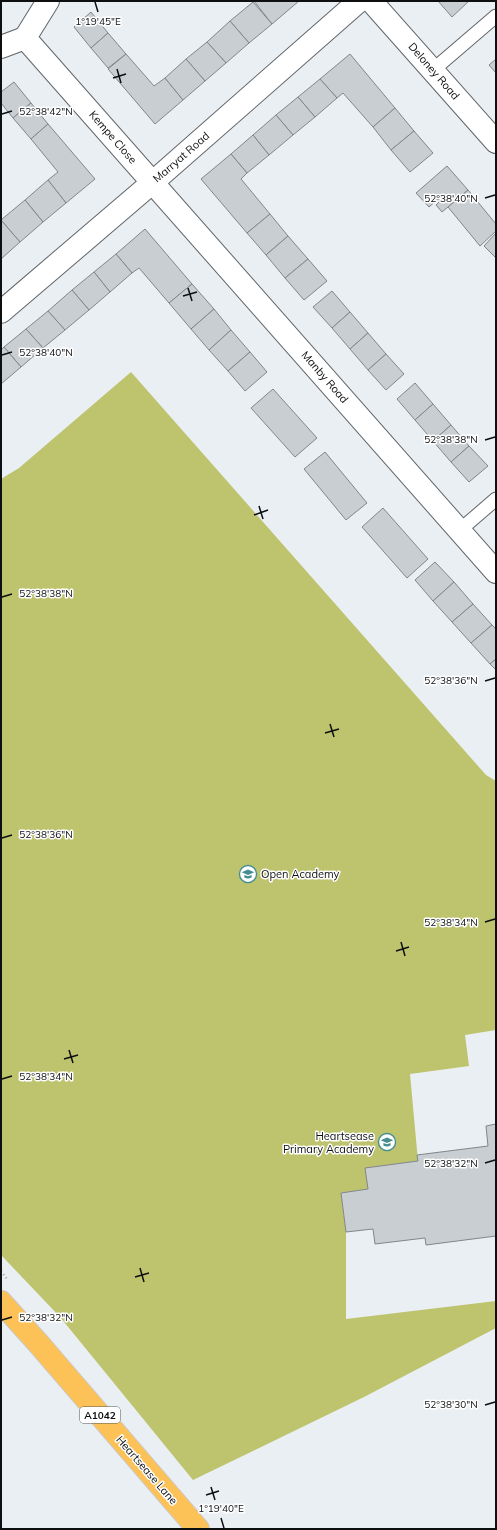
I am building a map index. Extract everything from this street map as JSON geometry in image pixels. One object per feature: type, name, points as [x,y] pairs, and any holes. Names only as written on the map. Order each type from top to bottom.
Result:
[{"type":"highway","name":"Heartsease Lane","points":[[1,1302],[198,1529]]},
{"type":"street","points":[[1,47],[25,38],[48,1]]},
{"type":"street","name":"Marryat Road","points":[[1,312],[153,182],[359,1]]},
{"type":"street","name":"Deloney Road","points":[[371,1],[496,142]]},
{"type":"street","name":"Kempe Close","points":[[25,38],[153,182]]},
{"type":"street","name":"Manby Road","points":[[153,182],[496,572]]},
{"type":"lane","points":[[433,70],[496,16]]},
{"type":"lane","points":[[460,530],[496,499]]},
{"type":"green space","name":"Open Academy","points":[[131,372],[486,775],[496,781],[496,1030],[465,1035],[469,1066],[410,1074],[418,1161],[366,1168],[368,1189],[341,1193],[346,1232],[346,1319],[496,1301],[496,1328],[364,1397],[193,1480],[60,1317],[1,1255],[1,479],[19,468]]},
{"type":"building","points":[[254,1],[299,1],[272,24]]},
{"type":"building","points":[[438,1],[469,1],[452,17]]},
{"type":"building","points":[[253,2],[272,24],[249,43],[230,21]]},
{"type":"building","points":[[91,12],[108,33],[91,48],[74,27]]},
{"type":"building","points":[[230,21],[249,43],[226,63],[207,42]]},
{"type":"building","points":[[108,33],[126,54],[108,68],[91,48]]},
{"type":"building","points":[[207,42],[226,63],[205,81],[186,59]]},
{"type":"building","points":[[126,54],[154,86],[165,78],[183,100],[155,124],[108,69]]},
{"type":"building","points":[[350,54],[395,108],[373,127],[343,93],[337,98],[320,79]]},
{"type":"building","points":[[186,59],[205,81],[183,100],[165,78]]},
{"type":"building","points":[[496,59],[496,73],[489,65]]},
{"type":"building","points":[[320,79],[337,98],[315,117],[298,97]]},
{"type":"building","points":[[14,82],[31,103],[13,118],[1,103],[1,92]]},
{"type":"building","points":[[298,97],[315,117],[293,135],[276,115]]},
{"type":"building","points":[[31,103],[48,124],[31,139],[13,118]]},
{"type":"building","points":[[395,108],[414,131],[391,150],[373,127]]},
{"type":"building","points":[[276,115],[293,135],[269,155],[253,135]]},
{"type":"building","points":[[48,124],[95,179],[66,203],[48,180],[58,172],[31,139]]},
{"type":"building","points":[[414,131],[433,153],[410,172],[391,150]]},
{"type":"building","points":[[253,135],[269,155],[247,173],[231,154]]},
{"type":"building","points":[[231,154],[247,173],[241,179],[270,214],[247,233],[201,179]]},
{"type":"building","points":[[447,166],[468,190],[442,212],[436,205],[440,201],[438,199],[429,207],[416,193]]},
{"type":"building","points":[[48,180],[66,203],[43,222],[25,200]]},
{"type":"building","points":[[468,190],[496,224],[496,231],[480,246],[448,207]]},
{"type":"building","points":[[25,200],[43,222],[20,242],[1,220]]},
{"type":"building","points":[[270,214],[288,236],[266,255],[247,233]]},
{"type":"building","points":[[1,220],[20,242],[1,259]]},
{"type":"building","points":[[145,229],[192,284],[169,303],[139,268],[132,273],[116,254]]},
{"type":"building","points":[[496,233],[496,258],[484,246]]},
{"type":"building","points":[[288,236],[308,259],[285,278],[266,255]]},
{"type":"building","points":[[116,254],[132,273],[110,292],[94,272]]},
{"type":"building","points":[[308,259],[327,281],[304,300],[285,278]]},
{"type":"building","points":[[94,272],[110,292],[89,310],[72,290]]},
{"type":"building","points":[[192,284],[214,309],[191,329],[169,303]]},
{"type":"building","points":[[72,290],[89,310],[65,330],[48,311]]},
{"type":"building","points":[[332,291],[350,312],[332,328],[313,307]]},
{"type":"building","points":[[214,309],[231,330],[209,350],[191,329]]},
{"type":"building","points":[[48,311],[65,330],[43,348],[26,329]]},
{"type":"building","points":[[350,312],[368,333],[350,349],[332,328]]},
{"type":"building","points":[[26,329],[43,348],[21,367],[4,347]]},
{"type":"building","points":[[231,330],[250,352],[228,371],[209,350]]},
{"type":"building","points":[[368,333],[386,354],[368,370],[350,349]]},
{"type":"building","points":[[4,347],[21,367],[1,384],[1,350]]},
{"type":"building","points":[[250,352],[267,372],[245,391],[228,371]]},
{"type":"building","points":[[386,354],[404,374],[386,390],[368,370]]},
{"type":"building","points":[[415,383],[433,404],[415,420],[397,399]]},
{"type":"building","points":[[273,389],[317,438],[295,457],[251,408]]},
{"type":"building","points":[[433,404],[451,425],[433,441],[415,420]]},
{"type":"building","points":[[451,425],[469,446],[451,462],[433,441]]},
{"type":"building","points":[[469,446],[488,466],[469,482],[451,462]]},
{"type":"building","points":[[325,452],[367,503],[346,520],[304,469]]},
{"type":"building","points":[[383,508],[428,559],[407,578],[362,527]]},
{"type":"building","points":[[435,562],[454,582],[433,601],[415,580]]},
{"type":"building","points":[[454,582],[473,604],[452,622],[433,601]]},
{"type":"building","points":[[473,604],[492,625],[471,643],[452,622]]},
{"type":"building","points":[[492,625],[496,629],[496,659],[490,664],[471,643]]},
{"type":"building","points":[[496,659],[496,670],[490,664]]},
{"type":"building","points":[[496,1124],[496,1236],[426,1245],[425,1238],[375,1244],[373,1229],[346,1232],[341,1193],[368,1189],[365,1168],[418,1161],[417,1155],[488,1146],[486,1126]]},
{"type":"place","name":"Open Academy","points":[[248,874]]},
{"type":"place","name":"Heartsease Primary Academy","points":[[387,1142]]}]
